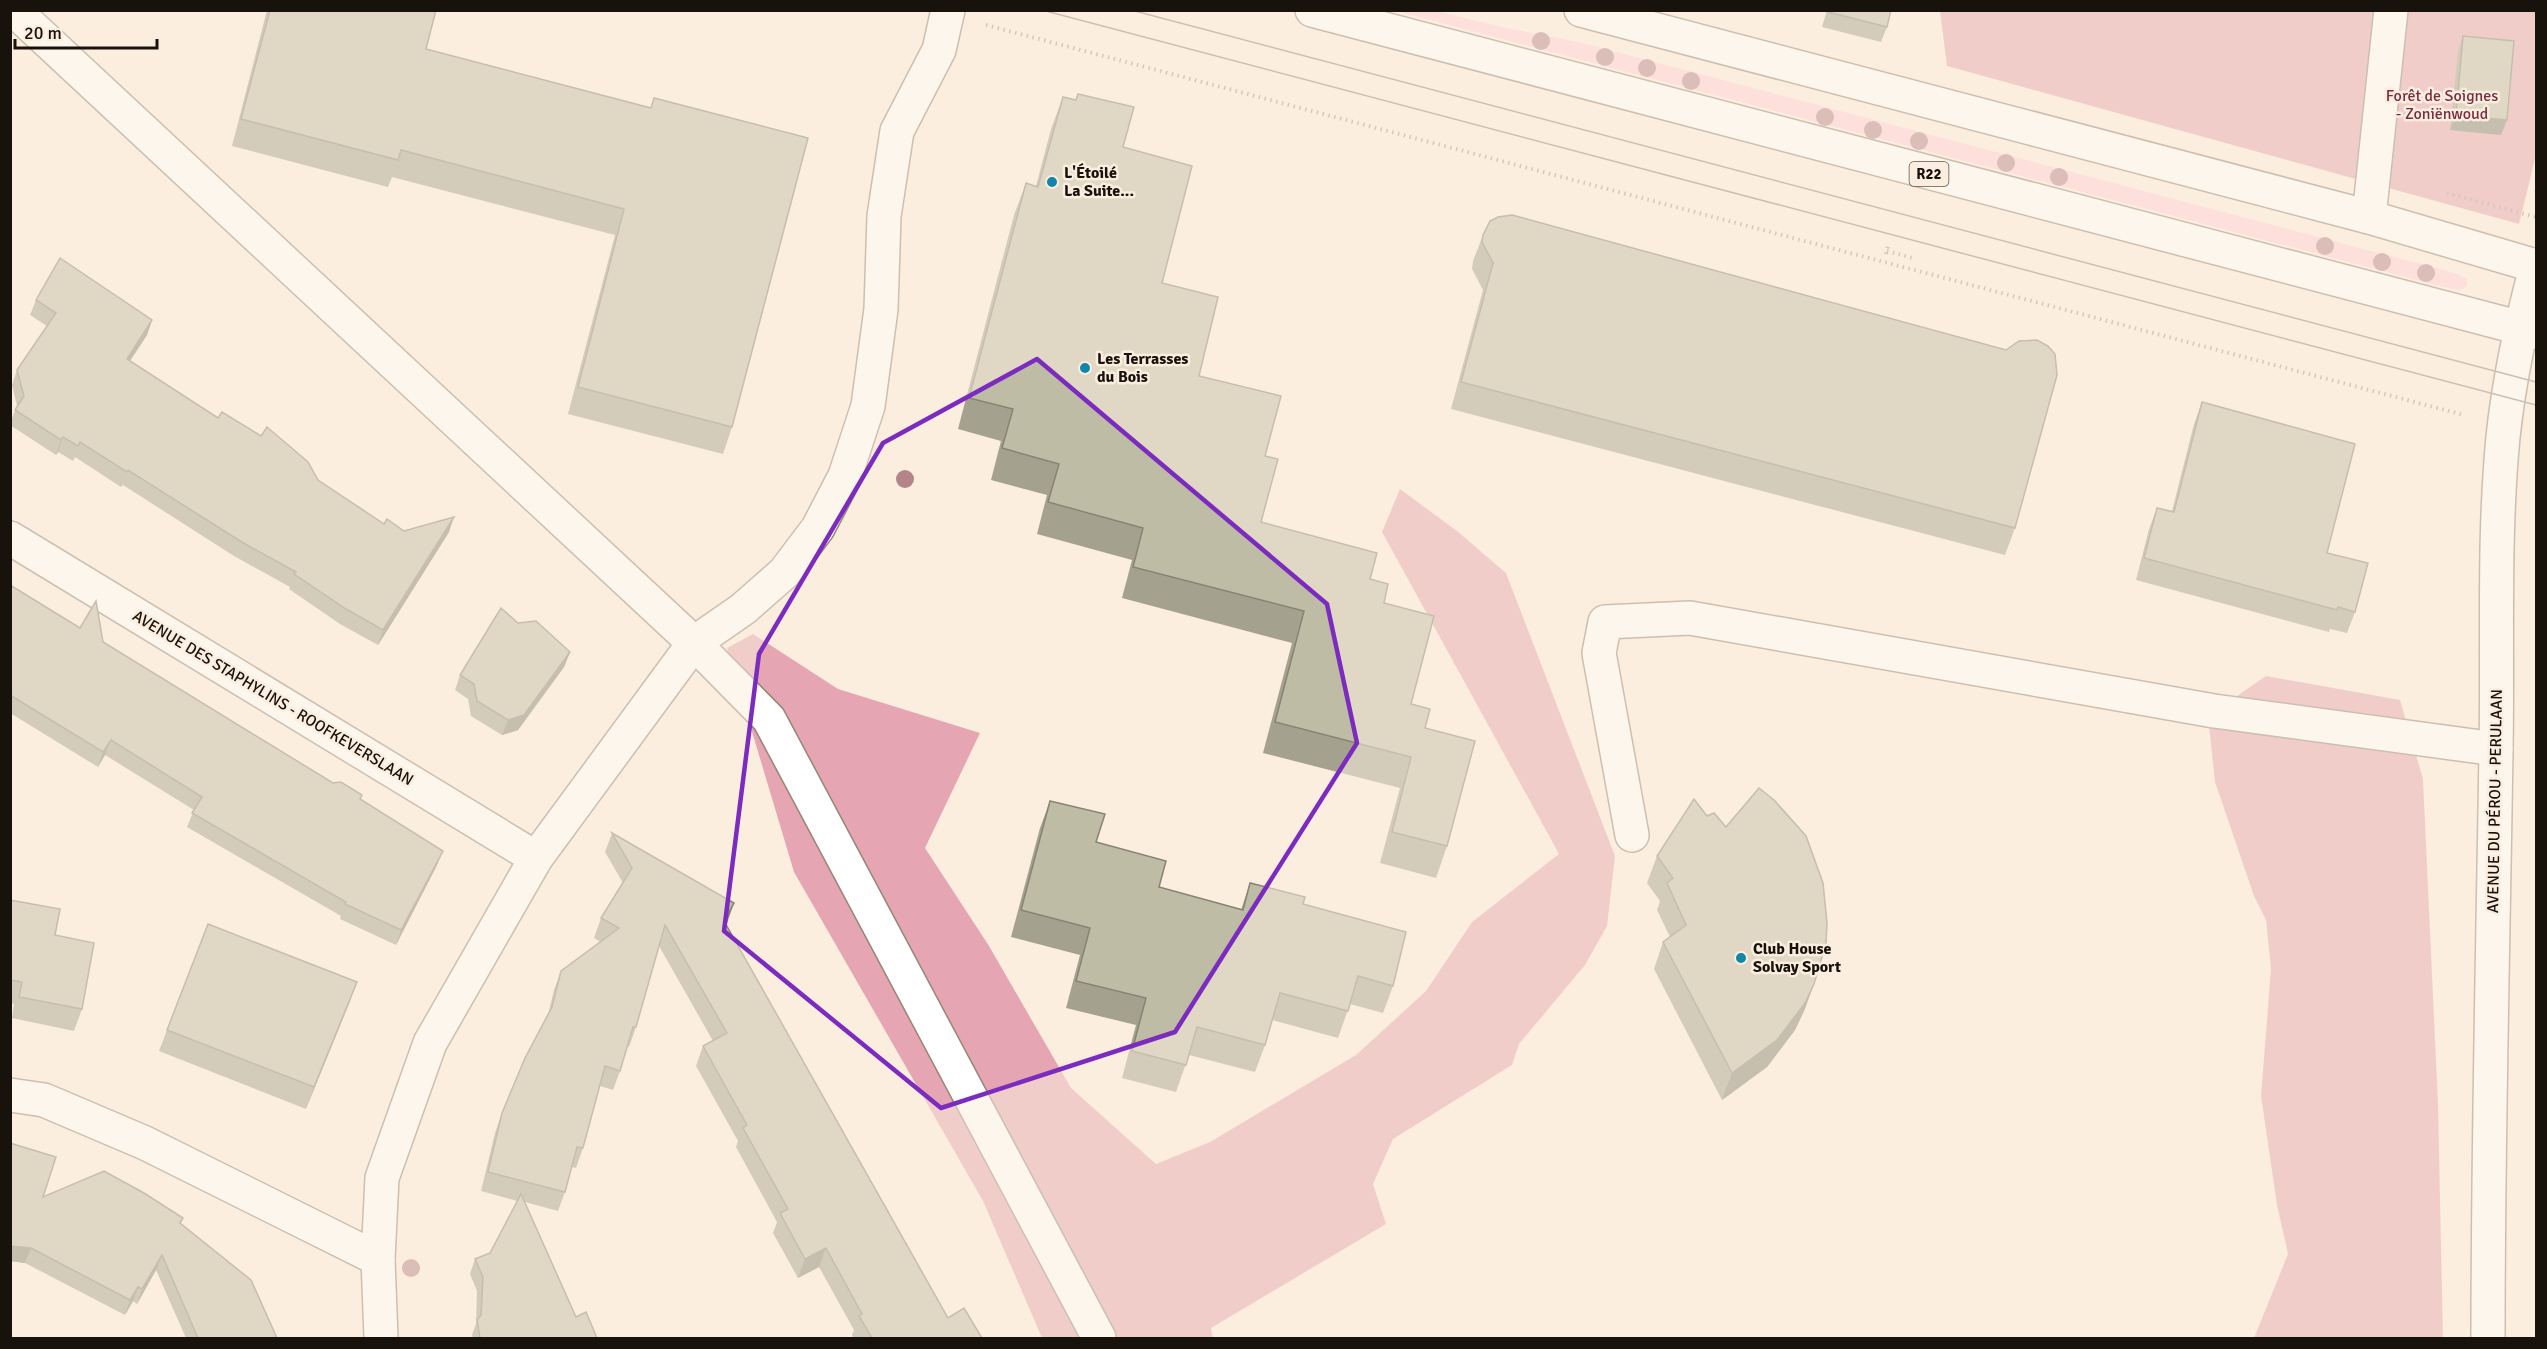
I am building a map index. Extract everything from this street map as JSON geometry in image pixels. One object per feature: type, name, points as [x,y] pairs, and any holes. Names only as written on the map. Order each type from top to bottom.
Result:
[{"type":"street","name":"R22","points":[[1312,10],[2528,330]]},
{"type":"street","points":[[1581,10],[2369,217],[2536,267]]},
{"type":"street","points":[[2369,217],[2391,10]]},
{"type":"street","points":[[381,1338],[378,1259],[382,1179],[430,1043],[536,858],[694,643],[743,609],[784,573],[818,528],[845,476],[868,406],[881,309],[884,216],[897,130],[939,50],[948,13]]},
{"type":"street","points":[[15,16],[694,643],[769,719],[1099,1338]]},
{"type":"street","name":"AVENUE DU PÉROU - PERULAAN","points":[[2488,1338],[2488,1105],[2496,749],[2498,528],[2505,427],[2528,330],[2536,267]]},
{"type":"street","name":"AVENUE DES STAPHYLINS - ROOFKEVERSLAAN","points":[[10,538],[536,858]]},
{"type":"street","points":[[1632,835],[1599,653],[1605,622],[1690,618],[2214,711],[2496,749]]},
{"type":"street","points":[[10,1095],[44,1100],[145,1143],[378,1259]]},
{"type":"path","points":[[948,13],[1323,115],[2505,427]]},
{"type":"path","points":[[1887,251],[1916,259]]},
{"type":"highlighted area","points":[[1037,359],[1327,604],[1357,743],[1175,1032],[941,1108],[724,931],[759,654],[883,443]]},
{"type":"shaded area","points":[[1396,11],[1436,11],[1579,42],[2455,273],[2467,279],[2467,286],[2460,290],[2443,287]]},
{"type":"green space","name":"Forêt de Soignes - Zoniënwoud","points":[[1940,11],[2536,11],[2536,155],[2519,224],[1947,66]]},
{"type":"green space","points":[[1400,489],[1457,531],[1506,573],[1615,856],[1607,926],[1585,965],[1519,1044],[1512,1065],[1393,1139],[1373,1184],[1386,1224],[1211,1328],[1213,1338],[1042,1338],[983,1201],[794,872],[727,648],[753,634],[838,689],[980,733],[925,848],[989,946],[1071,1088],[1156,1164],[1210,1142],[1356,1055],[1426,991],[1472,922],[1559,854],[1382,532]]},
{"type":"green space","points":[[2266,676],[2400,700],[2423,779],[2438,1104],[2443,1338],[2254,1338],[2288,1254],[2277,1205],[2261,1096],[2271,969],[2266,920],[2254,896],[2215,782],[2208,716]]},
{"type":"building","points":[[270,10],[436,10],[426,49],[651,108],[654,98],[808,138],[732,427],[578,387],[624,209],[401,150],[398,160],[241,119]]},
{"type":"building","points":[[1828,10],[1891,10],[1887,27],[1828,12]]},
{"type":"building","points":[[2463,36],[2514,41],[2507,120],[2456,115]]},
{"type":"building","name":"Les Terrasses du Bois","points":[[1078,94],[1134,107],[1123,147],[1192,166],[1162,283],[1218,297],[1199,376],[1281,396],[1265,456],[1278,459],[1261,522],[1377,553],[1370,579],[1388,584],[1384,603],[1434,616],[1411,704],[1430,709],[1425,728],[1475,741],[1447,846],[1392,832],[1411,757],[1275,722],[1304,611],[1133,567],[1143,528],[1048,502],[1059,464],[1002,448],[1013,409],[969,398],[1026,183],[1038,187],[1063,97],[1076,100]]},
{"type":"building","points":[[1512,215],[2006,350],[2019,341],[2037,340],[2048,346],[2055,354],[2057,375],[2015,528],[1461,382],[1493,263],[1482,242],[1483,235],[1490,221]]},
{"type":"building","points":[[60,258],[152,320],[127,359],[218,418],[222,412],[261,436],[267,427],[308,462],[318,480],[384,524],[387,519],[404,531],[454,517],[383,630],[346,609],[294,574],[296,572],[240,541],[128,470],[127,472],[80,442],[78,446],[63,437],[61,440],[15,410],[24,396],[17,370],[56,313],[36,300]]},
{"type":"building","points":[[2202,402],[2355,444],[2327,553],[2368,563],[2355,612],[2338,607],[2337,610],[2144,558],[2157,508],[2174,512]]},
{"type":"building","points":[[10,585],[80,628],[96,601],[103,642],[333,783],[341,782],[362,795],[360,799],[443,851],[401,930],[345,904],[346,902],[192,813],[202,797],[111,740],[103,752],[10,695]]},
{"type":"building","points":[[501,608],[518,623],[536,621],[570,652],[524,715],[508,720],[477,701],[474,684],[460,675]]},
{"type":"building","name":"Club House Solvay Sport","points":[[1759,788],[1774,800],[1806,836],[1823,883],[1827,923],[1826,943],[1814,984],[1805,1003],[1777,1040],[1732,1073],[1663,942],[1686,925],[1667,883],[1673,878],[1657,856],[1694,799],[1707,816],[1714,813],[1726,827]]},
{"type":"building","points":[[1050,801],[1105,814],[1096,842],[1166,861],[1159,887],[1243,910],[1250,883],[1305,897],[1303,904],[1406,932],[1393,986],[1358,976],[1348,1011],[1280,993],[1265,1045],[1197,1027],[1186,1065],[1132,1051],[1146,998],[1076,981],[1090,928],[1021,910]]},
{"type":"building","points":[[612,833],[734,903],[724,921],[948,1318],[964,1308],[982,1338],[872,1338],[859,1316],[862,1314],[826,1248],[805,1259],[780,1213],[788,1209],[743,1128],[747,1125],[703,1046],[727,1033],[665,925],[636,1027],[633,1027],[620,1071],[605,1066],[583,1148],[577,1147],[565,1192],[488,1172],[502,1113],[525,1058],[552,1007],[561,971],[619,928],[601,918],[632,868]]},
{"type":"building","points":[[10,900],[60,909],[55,935],[94,943],[82,1009],[19,997],[22,982],[10,980]]},
{"type":"building","points":[[208,924],[357,982],[314,1087],[167,1030]]},
{"type":"building","points":[[10,1143],[56,1157],[43,1197],[104,1171],[183,1218],[180,1223],[251,1280],[277,1338],[198,1338],[162,1255],[142,1289],[138,1287],[130,1300],[31,1248],[10,1246]]},
{"type":"building","points":[[521,1194],[576,1317],[586,1312],[597,1338],[480,1338],[477,1320],[481,1315],[483,1277],[475,1259],[490,1253]]},
{"type":"tram line","points":[[1042,10],[2536,405]]},
{"type":"tram line","points":[[1131,10],[2536,382]]},
{"type":"place","name":"L'Étoilé La Suite...","points":[[1052,182]]},
{"type":"place","name":"Les Terrasses du Bois","points":[[1085,368]]},
{"type":"place","name":"Club House Solvay Sport","points":[[1741,958]]}]
